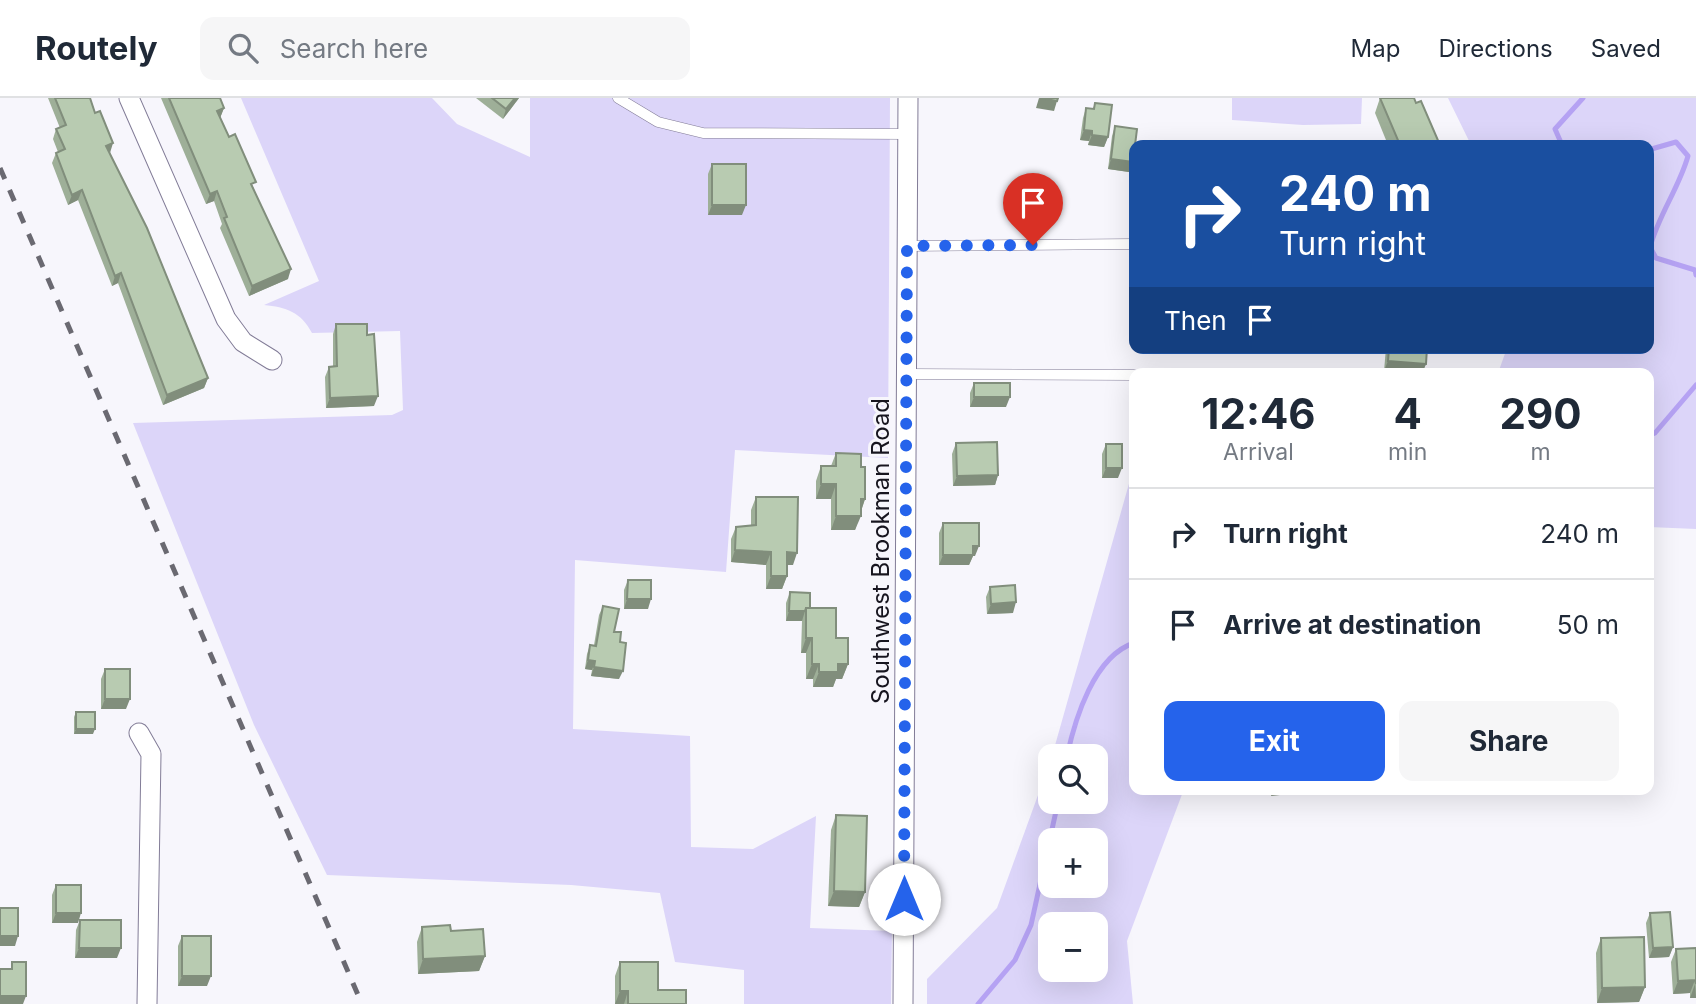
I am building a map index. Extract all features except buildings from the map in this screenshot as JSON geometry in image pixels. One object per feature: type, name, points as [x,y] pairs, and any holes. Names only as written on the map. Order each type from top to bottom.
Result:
[{"type":"street","points":[[129,98],[226,319],[243,342],[272,360]]},
{"type":"street","name":"Southwest Brookman Road","points":[[903,1004],[908,98]]},
{"type":"street","points":[[139,733],[151,754],[147,1004]]},
{"type":"lane","points":[[618,98],[658,122],[703,133],[907,134]]},
{"type":"lane","points":[[907,246],[1129,244]]},
{"type":"lane","points":[[906,374],[1129,375]]},
{"type":"shaded area","points":[[241,98],[432,98],[457,124],[530,157],[530,98],[890,98],[888,458],[735,450],[726,572],[575,560],[573,729],[690,736],[691,847],[753,849],[816,816],[810,928],[892,931],[891,1004],[744,1004],[744,970],[675,962],[660,893],[571,885],[327,875],[254,725],[133,423],[392,415],[403,410],[400,331],[312,333],[298,315],[279,307],[264,305],[319,281]]},
{"type":"shaded area","points":[[1232,98],[1362,98],[1361,124],[1303,125],[1232,120]]},
{"type":"shaded area","points":[[1448,98],[1696,98],[1696,529],[1654,527],[1654,368],[1500,368],[1505,354],[1654,354],[1654,140],[1469,140]]},
{"type":"shaded area","points":[[1129,484],[1129,795],[1182,795],[1127,941],[1133,1004],[927,1004],[927,979],[997,908],[1038,795],[1038,814],[1108,814],[1108,744],[1055,744]]},
{"type":"waterway","points":[[1560,140],[1555,129],[1583,98]]},
{"type":"waterway","points":[[1654,148],[1676,142],[1688,156],[1654,235]]},
{"type":"waterway","points":[[1654,254],[1656,258],[1695,270],[1696,275]]},
{"type":"waterway","points":[[1654,433],[1696,385]]},
{"type":"waterway","points":[[1070,744],[1088,690],[1108,661],[1129,646]]},
{"type":"waterway","points":[[978,1004],[1015,960],[1031,925],[1055,814]]},
{"type":"railway","points":[[0,168],[362,1004]]},
{"type":"route","points":[[904,899],[907,246],[1033,245]]}]
